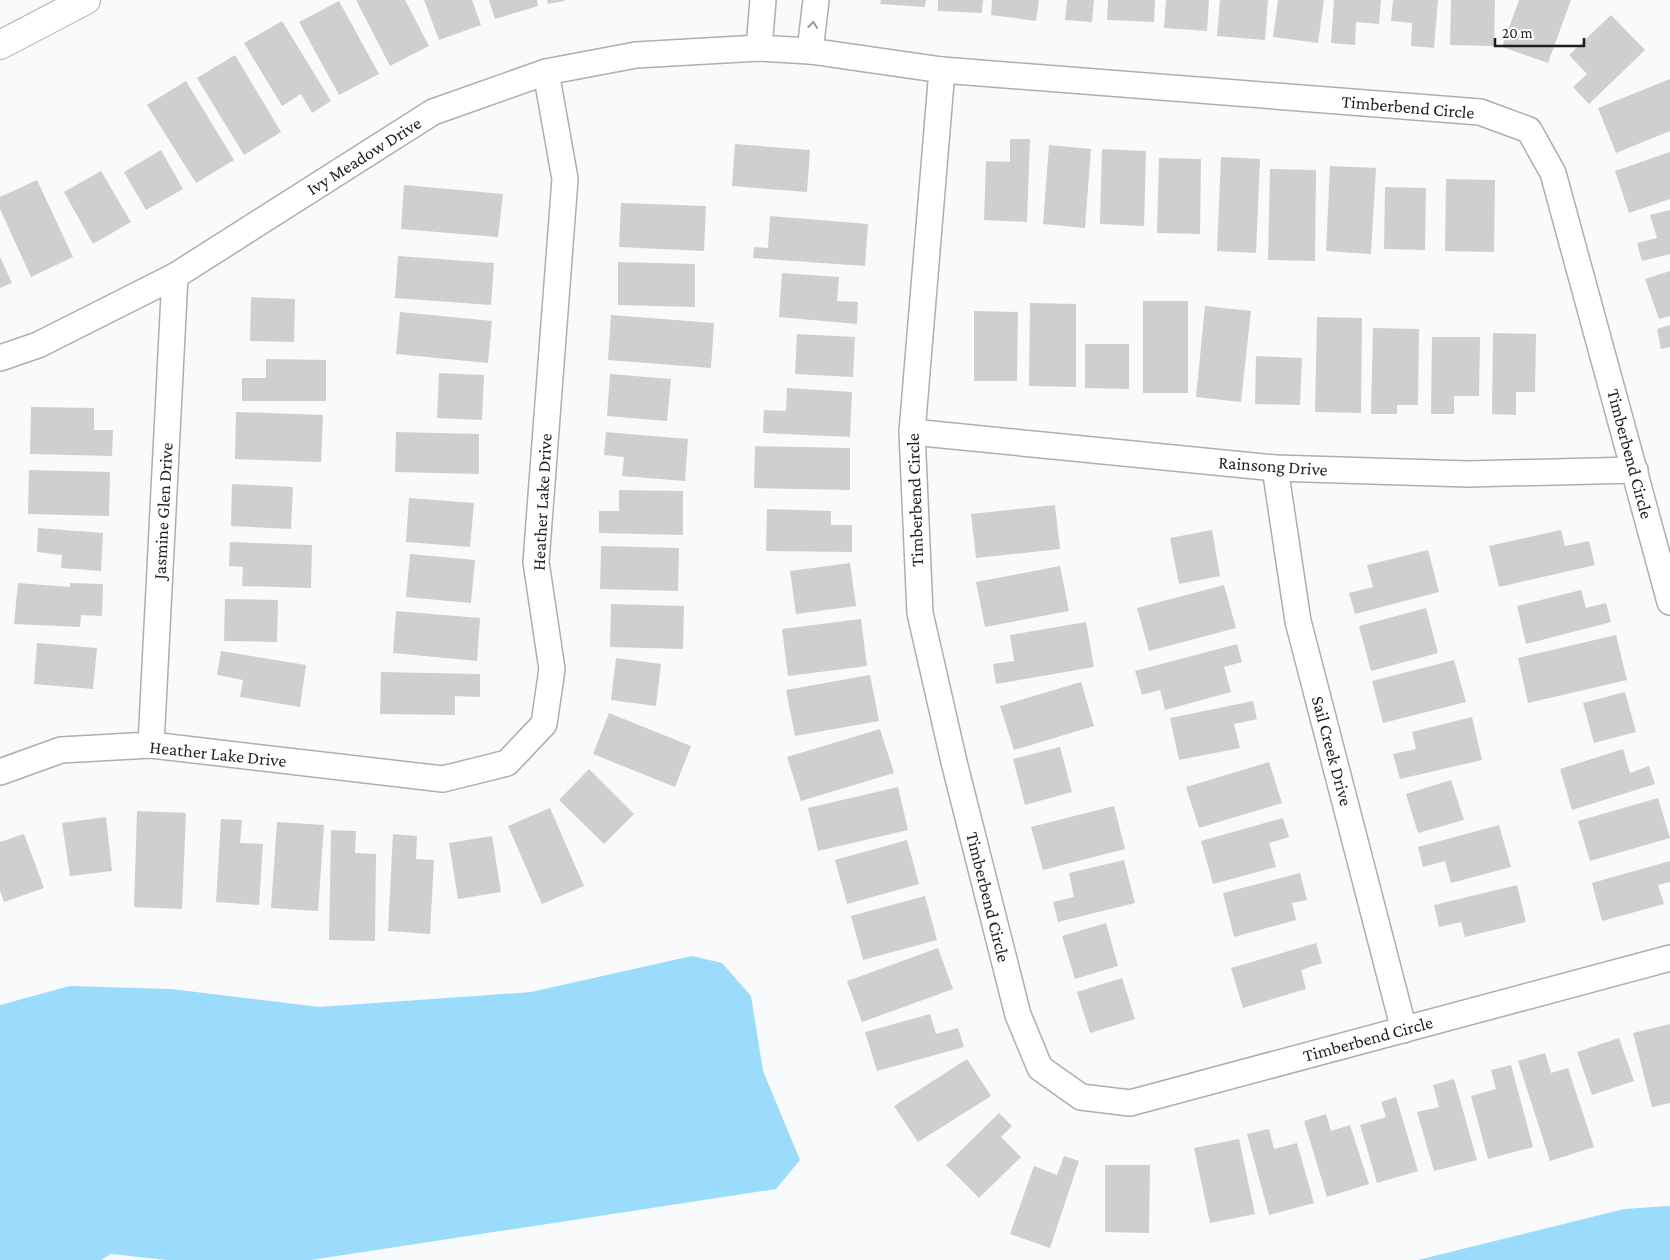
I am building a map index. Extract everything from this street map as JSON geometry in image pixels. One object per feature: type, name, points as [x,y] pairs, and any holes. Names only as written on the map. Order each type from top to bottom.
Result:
[{"type":"street","points":[[0,41],[55,0]]},
{"type":"street","points":[[0,45],[86,0]]},
{"type":"street","points":[[759,48],[763,0]]},
{"type":"street","points":[[810,50],[816,0]]},
{"type":"street","name":"Timberbend Circle","points":[[759,48],[810,50],[942,70],[1480,112],[1529,130],[1553,173],[1670,602]]},
{"type":"street","name":"Ivy Meadow Drive","points":[[0,358],[38,345],[175,276],[433,112],[546,72],[636,55],[759,48]]},
{"type":"street","name":"Timberbend Circle","points":[[942,70],[912,432],[920,613],[1018,1015],[1040,1068],[1081,1097],[1130,1103],[1670,958]]},
{"type":"street","name":"Heather Lake Drive","points":[[0,772],[61,750],[151,745],[443,779],[507,763],[544,724],[552,669],[536,562],[566,179],[546,72]]},
{"type":"street","name":"Jasmine Glen Drive","points":[[151,745],[175,276]]},
{"type":"street","name":"Rainsong Drive","points":[[912,432],[1275,468],[1468,474],[1635,470]]},
{"type":"street","name":"Sail Creek Drive","points":[[1275,468],[1298,621],[1404,1030]]},
{"type":"water","points":[[692,956],[722,963],[751,996],[763,1071],[800,1160],[776,1189],[311,1260],[167,1260],[111,1254],[101,1260],[0,1260],[0,1005],[70,986],[171,989],[319,1007],[531,992]]},
{"type":"water","points":[[1670,1206],[1670,1260],[1418,1260],[1624,1209]]},
{"type":"building","points":[[356,0],[405,0],[429,46],[390,66]]},
{"type":"building","points":[[424,0],[472,0],[481,25],[439,40]]},
{"type":"building","points":[[489,0],[537,0],[538,6],[495,19]]},
{"type":"building","points":[[547,0],[564,0],[564,1],[548,4]]},
{"type":"building","points":[[881,0],[926,0],[925,7],[880,4]]},
{"type":"building","points":[[938,0],[983,0],[982,13],[938,11]]},
{"type":"building","points":[[992,0],[1039,0],[1036,21],[991,15]]},
{"type":"building","points":[[1067,0],[1094,0],[1092,22],[1065,20]]},
{"type":"building","points":[[1108,0],[1155,0],[1154,22],[1107,20]]},
{"type":"building","points":[[1166,0],[1209,0],[1207,31],[1164,28]]},
{"type":"building","points":[[1220,0],[1268,0],[1265,40],[1217,36]]},
{"type":"building","points":[[1278,0],[1324,0],[1318,43],[1273,37]]},
{"type":"building","points":[[1334,0],[1381,0],[1379,24],[1356,22],[1355,45],[1331,43]]},
{"type":"building","points":[[1393,0],[1438,0],[1434,48],[1411,46],[1412,23],[1391,21]]},
{"type":"building","points":[[1451,0],[1495,0],[1494,46],[1450,45]]},
{"type":"building","points":[[1519,0],[1571,0],[1548,63],[1502,47]]},
{"type":"building","points":[[339,1],[379,74],[339,95],[299,22]]},
{"type":"building","points":[[1611,15],[1645,50],[1589,104],[1573,87],[1587,74],[1569,55]]},
{"type":"building","points":[[282,21],[331,101],[312,113],[301,94],[282,106],[244,43]]},
{"type":"building","points":[[235,55],[281,132],[244,155],[197,78]]},
{"type":"building","points":[[1670,79],[1670,131],[1616,153],[1598,108]]},
{"type":"building","points":[[186,81],[234,160],[196,183],[147,105]]},
{"type":"building","points":[[1010,139],[1030,139],[1027,222],[984,220],[986,161],[1010,162]]},
{"type":"building","points":[[735,144],[810,150],[807,192],[732,186]]},
{"type":"building","points":[[1049,145],[1091,149],[1085,228],[1043,224]]},
{"type":"building","points":[[1102,149],[1146,151],[1144,226],[1100,224]]},
{"type":"building","points":[[161,150],[183,189],[146,210],[124,172]]},
{"type":"building","points":[[1670,152],[1670,199],[1629,213],[1615,171]]},
{"type":"building","points":[[1221,157],[1260,159],[1256,253],[1217,251]]},
{"type":"building","points":[[1159,158],[1201,159],[1200,234],[1157,233]]},
{"type":"building","points":[[1330,166],[1376,168],[1371,254],[1326,251]]},
{"type":"building","points":[[1270,169],[1316,170],[1315,261],[1268,260]]},
{"type":"building","points":[[101,171],[131,222],[93,244],[64,192]]},
{"type":"building","points":[[1446,179],[1495,180],[1494,252],[1445,251]]},
{"type":"building","points":[[37,180],[73,257],[31,277],[0,209],[0,197]]},
{"type":"building","points":[[404,185],[503,194],[498,237],[401,229]]},
{"type":"building","points":[[1385,187],[1426,188],[1425,250],[1384,249]]},
{"type":"building","points":[[621,203],[706,206],[704,251],[619,247]]},
{"type":"building","points":[[1670,210],[1670,254],[1642,261],[1637,243],[1657,238],[1650,215]]},
{"type":"building","points":[[770,216],[868,224],[865,266],[753,258],[754,247],[768,248]]},
{"type":"building","points":[[398,256],[494,263],[491,305],[395,298]]},
{"type":"building","points":[[0,257],[12,283],[0,288]]},
{"type":"building","points":[[618,262],[695,264],[695,307],[618,305]]},
{"type":"building","points":[[1670,271],[1670,316],[1659,319],[1645,279]]},
{"type":"building","points":[[782,273],[839,277],[837,301],[858,302],[857,324],[779,317]]},
{"type":"building","points":[[251,297],[295,299],[294,342],[250,341]]},
{"type":"building","points":[[1143,301],[1188,301],[1188,393],[1143,393]]},
{"type":"building","points":[[1030,303],[1076,304],[1076,387],[1029,386]]},
{"type":"building","points":[[1205,306],[1251,311],[1241,402],[1196,397]]},
{"type":"building","points":[[974,311],[1018,312],[1017,381],[974,381]]},
{"type":"building","points":[[400,312],[492,321],[488,363],[396,354]]},
{"type":"building","points":[[611,315],[714,323],[711,368],[608,360]]},
{"type":"building","points":[[1317,317],[1362,318],[1361,413],[1315,412]]},
{"type":"building","points":[[1670,325],[1670,347],[1661,349],[1657,329]]},
{"type":"building","points":[[1373,328],[1419,329],[1418,405],[1397,405],[1397,414],[1371,414]]},
{"type":"building","points":[[1493,333],[1536,334],[1535,392],[1516,392],[1516,415],[1492,414]]},
{"type":"building","points":[[797,334],[855,337],[853,377],[795,374]]},
{"type":"building","points":[[1432,337],[1480,337],[1479,396],[1454,396],[1454,414],[1431,414]]},
{"type":"building","points":[[1085,344],[1129,344],[1129,389],[1085,388]]},
{"type":"building","points":[[1256,356],[1302,358],[1300,405],[1255,404]]},
{"type":"building","points":[[266,359],[326,360],[326,401],[242,401],[242,378],[266,378]]},
{"type":"building","points":[[439,373],[484,375],[482,420],[437,418]]},
{"type":"building","points":[[610,374],[671,379],[667,421],[607,416]]},
{"type":"building","points":[[787,388],[852,392],[850,437],[763,433],[764,410],[786,411]]},
{"type":"building","points":[[31,407],[94,408],[94,430],[113,430],[112,456],[30,454]]},
{"type":"building","points":[[236,412],[323,415],[321,462],[235,459]]},
{"type":"building","points":[[396,432],[479,434],[479,474],[395,472]]},
{"type":"building","points":[[606,432],[688,439],[685,481],[622,476],[624,457],[604,455]]},
{"type":"building","points":[[755,446],[850,448],[850,490],[754,488]]},
{"type":"building","points":[[29,470],[110,472],[109,516],[28,514]]},
{"type":"building","points":[[232,484],[293,487],[291,529],[231,526]]},
{"type":"building","points":[[619,490],[683,491],[683,535],[599,533],[599,511],[619,511]]},
{"type":"building","points":[[409,498],[474,503],[470,547],[406,542]]},
{"type":"building","points":[[1055,505],[1060,549],[976,558],[971,514]]},
{"type":"building","points":[[767,509],[831,511],[831,525],[852,525],[852,552],[766,551]]},
{"type":"building","points":[[38,528],[103,533],[101,571],[61,568],[62,555],[37,552]]},
{"type":"building","points":[[1212,530],[1220,576],[1179,584],[1170,538]]},
{"type":"building","points":[[1561,530],[1565,546],[1589,541],[1595,565],[1499,587],[1489,546]]},
{"type":"building","points":[[230,542],[312,545],[311,588],[242,586],[243,567],[229,566]]},
{"type":"building","points":[[601,546],[679,548],[678,591],[600,589]]},
{"type":"building","points":[[1428,550],[1439,592],[1355,614],[1349,593],[1373,587],[1367,565]]},
{"type":"building","points":[[410,554],[475,560],[471,603],[406,597]]},
{"type":"building","points":[[850,563],[856,606],[796,614],[790,571]]},
{"type":"building","points":[[1060,566],[1069,611],[985,627],[976,582]]},
{"type":"building","points":[[18,583],[70,587],[70,583],[103,584],[102,616],[81,615],[80,627],[14,624]]},
{"type":"building","points":[[1224,585],[1236,628],[1149,651],[1137,608]]},
{"type":"building","points":[[1581,590],[1586,608],[1606,603],[1611,622],[1526,644],[1517,606]]},
{"type":"building","points":[[225,599],[278,600],[277,642],[224,641]]},
{"type":"building","points":[[611,604],[684,606],[683,649],[610,647]]},
{"type":"building","points":[[1426,608],[1438,653],[1371,671],[1359,626]]},
{"type":"building","points":[[396,611],[480,618],[477,661],[393,653]]},
{"type":"building","points":[[861,619],[867,666],[788,676],[782,629]]},
{"type":"building","points":[[1086,622],[1094,667],[996,684],[993,664],[1014,661],[1010,635]]},
{"type":"building","points":[[1616,635],[1627,680],[1528,703],[1518,658]]},
{"type":"building","points":[[37,643],[97,648],[93,689],[34,684]]},
{"type":"building","points":[[1237,644],[1242,662],[1224,667],[1231,692],[1165,710],[1160,690],[1142,695],[1135,671]]},
{"type":"building","points":[[221,651],[306,665],[300,707],[240,697],[243,680],[217,675]]},
{"type":"building","points":[[616,658],[661,664],[656,706],[611,700]]},
{"type":"building","points":[[1454,660],[1466,702],[1383,723],[1372,681]]},
{"type":"building","points":[[381,672],[480,674],[480,697],[455,696],[455,715],[380,714]]},
{"type":"building","points":[[870,675],[879,721],[795,736],[786,690]]},
{"type":"building","points":[[1081,682],[1094,726],[1014,750],[1000,706]]},
{"type":"building","points":[[1625,692],[1636,732],[1594,743],[1583,703]]},
{"type":"building","points":[[1253,701],[1257,719],[1234,724],[1240,748],[1179,760],[1170,718]]},
{"type":"building","points":[[609,713],[691,746],[675,787],[593,754]]},
{"type":"building","points":[[1472,717],[1482,760],[1400,779],[1393,754],[1416,749],[1412,732]]},
{"type":"building","points":[[880,729],[894,773],[801,801],[787,757]]},
{"type":"building","points":[[1060,747],[1072,792],[1025,805],[1013,759]]},
{"type":"building","points":[[1623,749],[1630,773],[1649,766],[1655,784],[1572,810],[1560,769]]},
{"type":"building","points":[[1269,762],[1282,803],[1199,828],[1186,787]]},
{"type":"building","points":[[589,769],[634,814],[604,844],[559,800]]},
{"type":"building","points":[[1451,780],[1464,820],[1418,833],[1406,794]]},
{"type":"building","points":[[898,787],[908,830],[818,851],[808,808]]},
{"type":"building","points":[[1658,798],[1670,838],[1590,861],[1578,821]]},
{"type":"building","points":[[1114,806],[1125,849],[1043,870],[1031,827]]},
{"type":"building","points":[[550,808],[584,886],[542,904],[508,826]]},
{"type":"building","points":[[137,811],[186,813],[182,909],[134,907]]},
{"type":"building","points":[[106,817],[112,871],[70,876],[62,823]]},
{"type":"building","points":[[1283,818],[1289,837],[1269,843],[1276,867],[1213,884],[1201,841]]},
{"type":"building","points":[[221,819],[242,820],[240,843],[263,844],[259,905],[216,902]]},
{"type":"building","points":[[277,822],[324,825],[318,911],[271,908]]},
{"type":"building","points":[[1499,825],[1511,867],[1451,883],[1445,861],[1423,867],[1418,847]]},
{"type":"building","points":[[331,830],[356,831],[355,853],[376,854],[375,941],[329,940]]},
{"type":"building","points":[[24,834],[44,888],[4,902],[0,891],[0,842]]},
{"type":"building","points":[[393,834],[417,836],[416,859],[434,860],[430,934],[388,931]]},
{"type":"building","points":[[492,836],[501,892],[458,899],[449,843]]},
{"type":"building","points":[[907,840],[919,884],[847,904],[835,860]]},
{"type":"building","points":[[1124,860],[1135,903],[1058,922],[1053,902],[1074,897],[1069,873]]},
{"type":"building","points":[[1670,861],[1670,882],[1658,885],[1664,904],[1602,921],[1592,883]]},
{"type":"building","points":[[1300,873],[1307,900],[1292,903],[1296,920],[1234,937],[1223,893]]},
{"type":"building","points":[[1517,885],[1526,922],[1465,937],[1461,922],[1439,927],[1434,905]]},
{"type":"building","points":[[925,896],[937,940],[863,960],[851,916]]},
{"type":"building","points":[[1106,923],[1118,966],[1075,979],[1062,936]]},
{"type":"building","points":[[1316,943],[1322,963],[1301,970],[1306,989],[1243,1008],[1231,968]]},
{"type":"building","points":[[938,948],[953,989],[862,1022],[847,981]]},
{"type":"building","points":[[1122,978],[1135,1019],[1090,1033],[1077,992]]},
{"type":"building","points":[[930,1014],[936,1034],[958,1028],[964,1047],[877,1071],[865,1032]]},
{"type":"building","points":[[1670,1024],[1670,1103],[1652,1107],[1633,1033]]},
{"type":"building","points":[[1619,1038],[1634,1081],[1592,1095],[1577,1052]]},
{"type":"building","points":[[1545,1053],[1551,1073],[1568,1068],[1594,1147],[1550,1161],[1518,1061]]},
{"type":"building","points":[[967,1059],[991,1096],[918,1142],[894,1106]]},
{"type":"building","points":[[1511,1065],[1533,1147],[1488,1159],[1471,1096],[1496,1089],[1491,1070]]},
{"type":"building","points":[[1454,1079],[1477,1160],[1434,1171],[1417,1112],[1439,1107],[1433,1085]]},
{"type":"building","points":[[1396,1097],[1418,1171],[1377,1183],[1360,1125],[1386,1117],[1381,1102]]},
{"type":"building","points":[[999,1113],[1012,1126],[1001,1137],[1021,1157],[979,1198],[946,1165]]},
{"type":"building","points":[[1326,1114],[1331,1131],[1350,1125],[1369,1184],[1327,1197],[1304,1121]]},
{"type":"building","points":[[1269,1129],[1274,1149],[1297,1143],[1314,1203],[1269,1215],[1247,1134]]},
{"type":"building","points":[[1239,1139],[1255,1214],[1210,1223],[1194,1148]]},
{"type":"building","points":[[1064,1156],[1079,1161],[1050,1248],[1010,1234],[1034,1166],[1057,1175]]},
{"type":"building","points":[[1105,1165],[1150,1165],[1149,1233],[1105,1232]]}]
